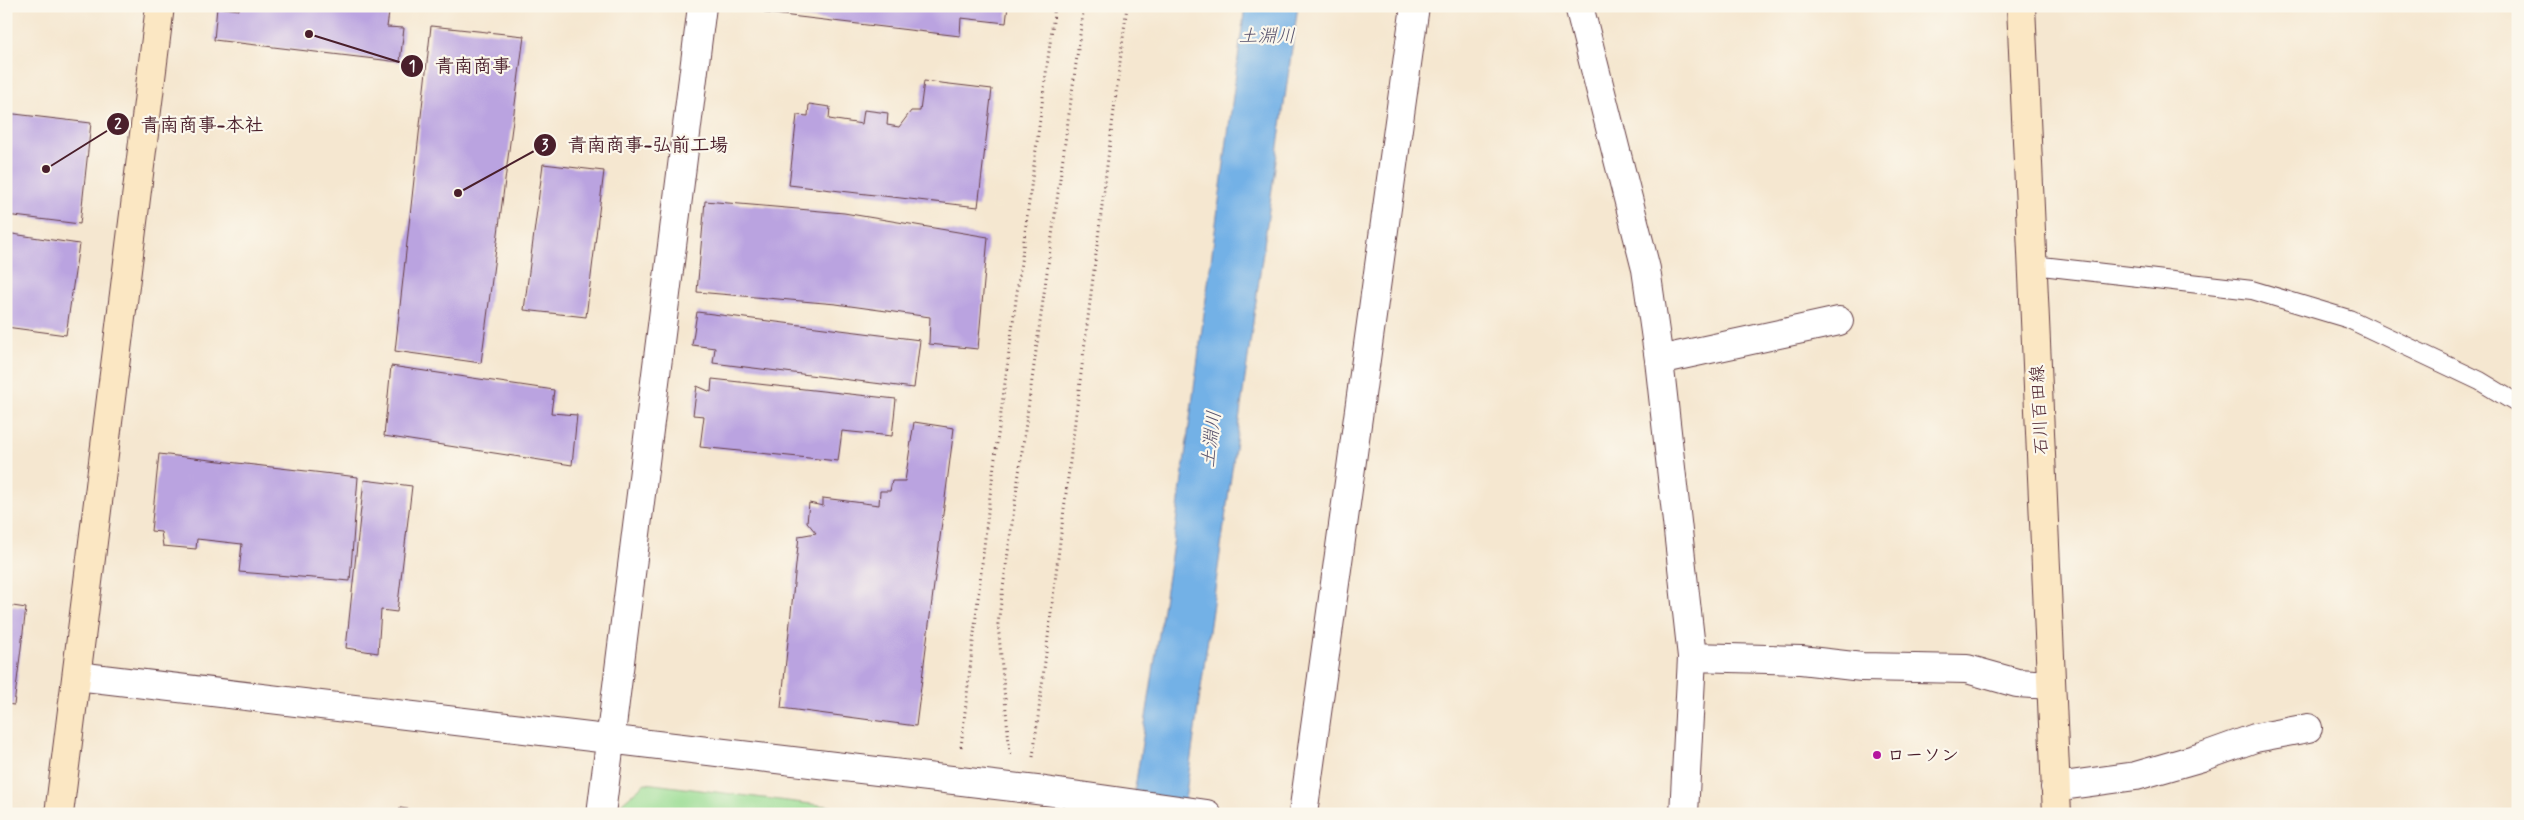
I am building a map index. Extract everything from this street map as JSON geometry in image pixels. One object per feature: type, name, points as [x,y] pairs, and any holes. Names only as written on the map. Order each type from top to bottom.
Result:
[{"type":"main road","points":[[59,814],[160,6]]},
{"type":"main road","name":"石川百田線","points":[[2021,6],[2057,814]]},
{"type":"street","points":[[601,814],[702,6]]},
{"type":"street","points":[[1303,814],[1415,6]]},
{"type":"street","points":[[1579,6],[1646,269],[1659,360],[1692,657],[1684,814]]},
{"type":"street","points":[[1659,360],[1839,321]]},
{"type":"street","points":[[1692,657],[1801,660],[1862,667],[1967,669],[2017,683],[2051,684]]},
{"type":"street","points":[[77,676],[1037,790],[1207,814]]},
{"type":"street","points":[[2056,787],[2136,776],[2202,757],[2255,738],[2308,728]]},
{"type":"lane","points":[[2033,265],[2252,290],[2349,319],[2480,381],[2518,404]]},
{"type":"path","points":[[960,753],[989,504],[1055,6]]},
{"type":"path","points":[[1011,759],[998,624],[1084,6]]},
{"type":"path","points":[[1037,790],[1127,6]]},
{"type":"green space","points":[[645,783],[890,814],[621,814],[622,803]]},
{"type":"water","name":"土淵川","points":[[1245,6],[1298,6],[1183,814],[1131,814],[1175,531]]},
{"type":"building","points":[[239,6],[390,6],[387,27],[404,28],[400,62],[214,40],[217,7],[239,10]]},
{"type":"building","points":[[766,6],[1008,6],[1006,23],[961,18],[960,36],[765,13]]},
{"type":"building","points":[[431,26],[524,36],[481,363],[395,351]]},
{"type":"building","points":[[924,81],[992,89],[978,207],[789,185],[797,115],[808,116],[809,104],[830,107],[829,119],[862,124],[864,110],[888,113],[887,125],[899,127],[911,111],[920,111]]},
{"type":"building","points":[[6,113],[91,123],[80,224],[6,215]]},
{"type":"building","points":[[543,164],[604,171],[586,317],[524,310]]},
{"type":"building","points":[[705,201],[844,213],[988,237],[978,349],[929,344],[930,317],[836,304],[697,292]]},
{"type":"building","points":[[6,233],[79,244],[66,335],[6,327]]},
{"type":"building","points":[[697,312],[920,340],[914,388],[713,363],[715,348],[692,345]]},
{"type":"building","points":[[391,366],[554,390],[551,413],[577,415],[572,465],[384,436]]},
{"type":"building","points":[[712,379],[896,399],[892,436],[842,431],[838,461],[700,447],[704,416],[693,415],[697,386],[711,392]]},
{"type":"building","points":[[914,422],[954,428],[916,726],[781,708],[799,536],[816,533],[807,522],[809,503],[823,506],[823,498],[879,505],[880,491],[890,491],[892,481],[905,481]]},
{"type":"building","points":[[159,454],[358,477],[350,581],[239,572],[242,544],[197,539],[196,549],[163,546],[161,532],[151,531]]},
{"type":"building","points":[[364,480],[412,486],[397,612],[381,610],[378,653],[346,648]]},
{"type":"building","points":[[6,605],[26,608],[14,705],[6,704]]},
{"type":"building","points":[[400,808],[436,813],[436,814],[400,814]]},
{"type":"building","points":[[239,811],[254,813],[254,814],[239,814]]},
{"type":"place","name":"青南商事","points":[[309,34]]},
{"type":"place","name":"青南商事-本社","points":[[46,169]]},
{"type":"place","name":"青南商事-弘前工場","points":[[458,193]]},
{"type":"place","name":"ローソン","points":[[1877,755]]}]
